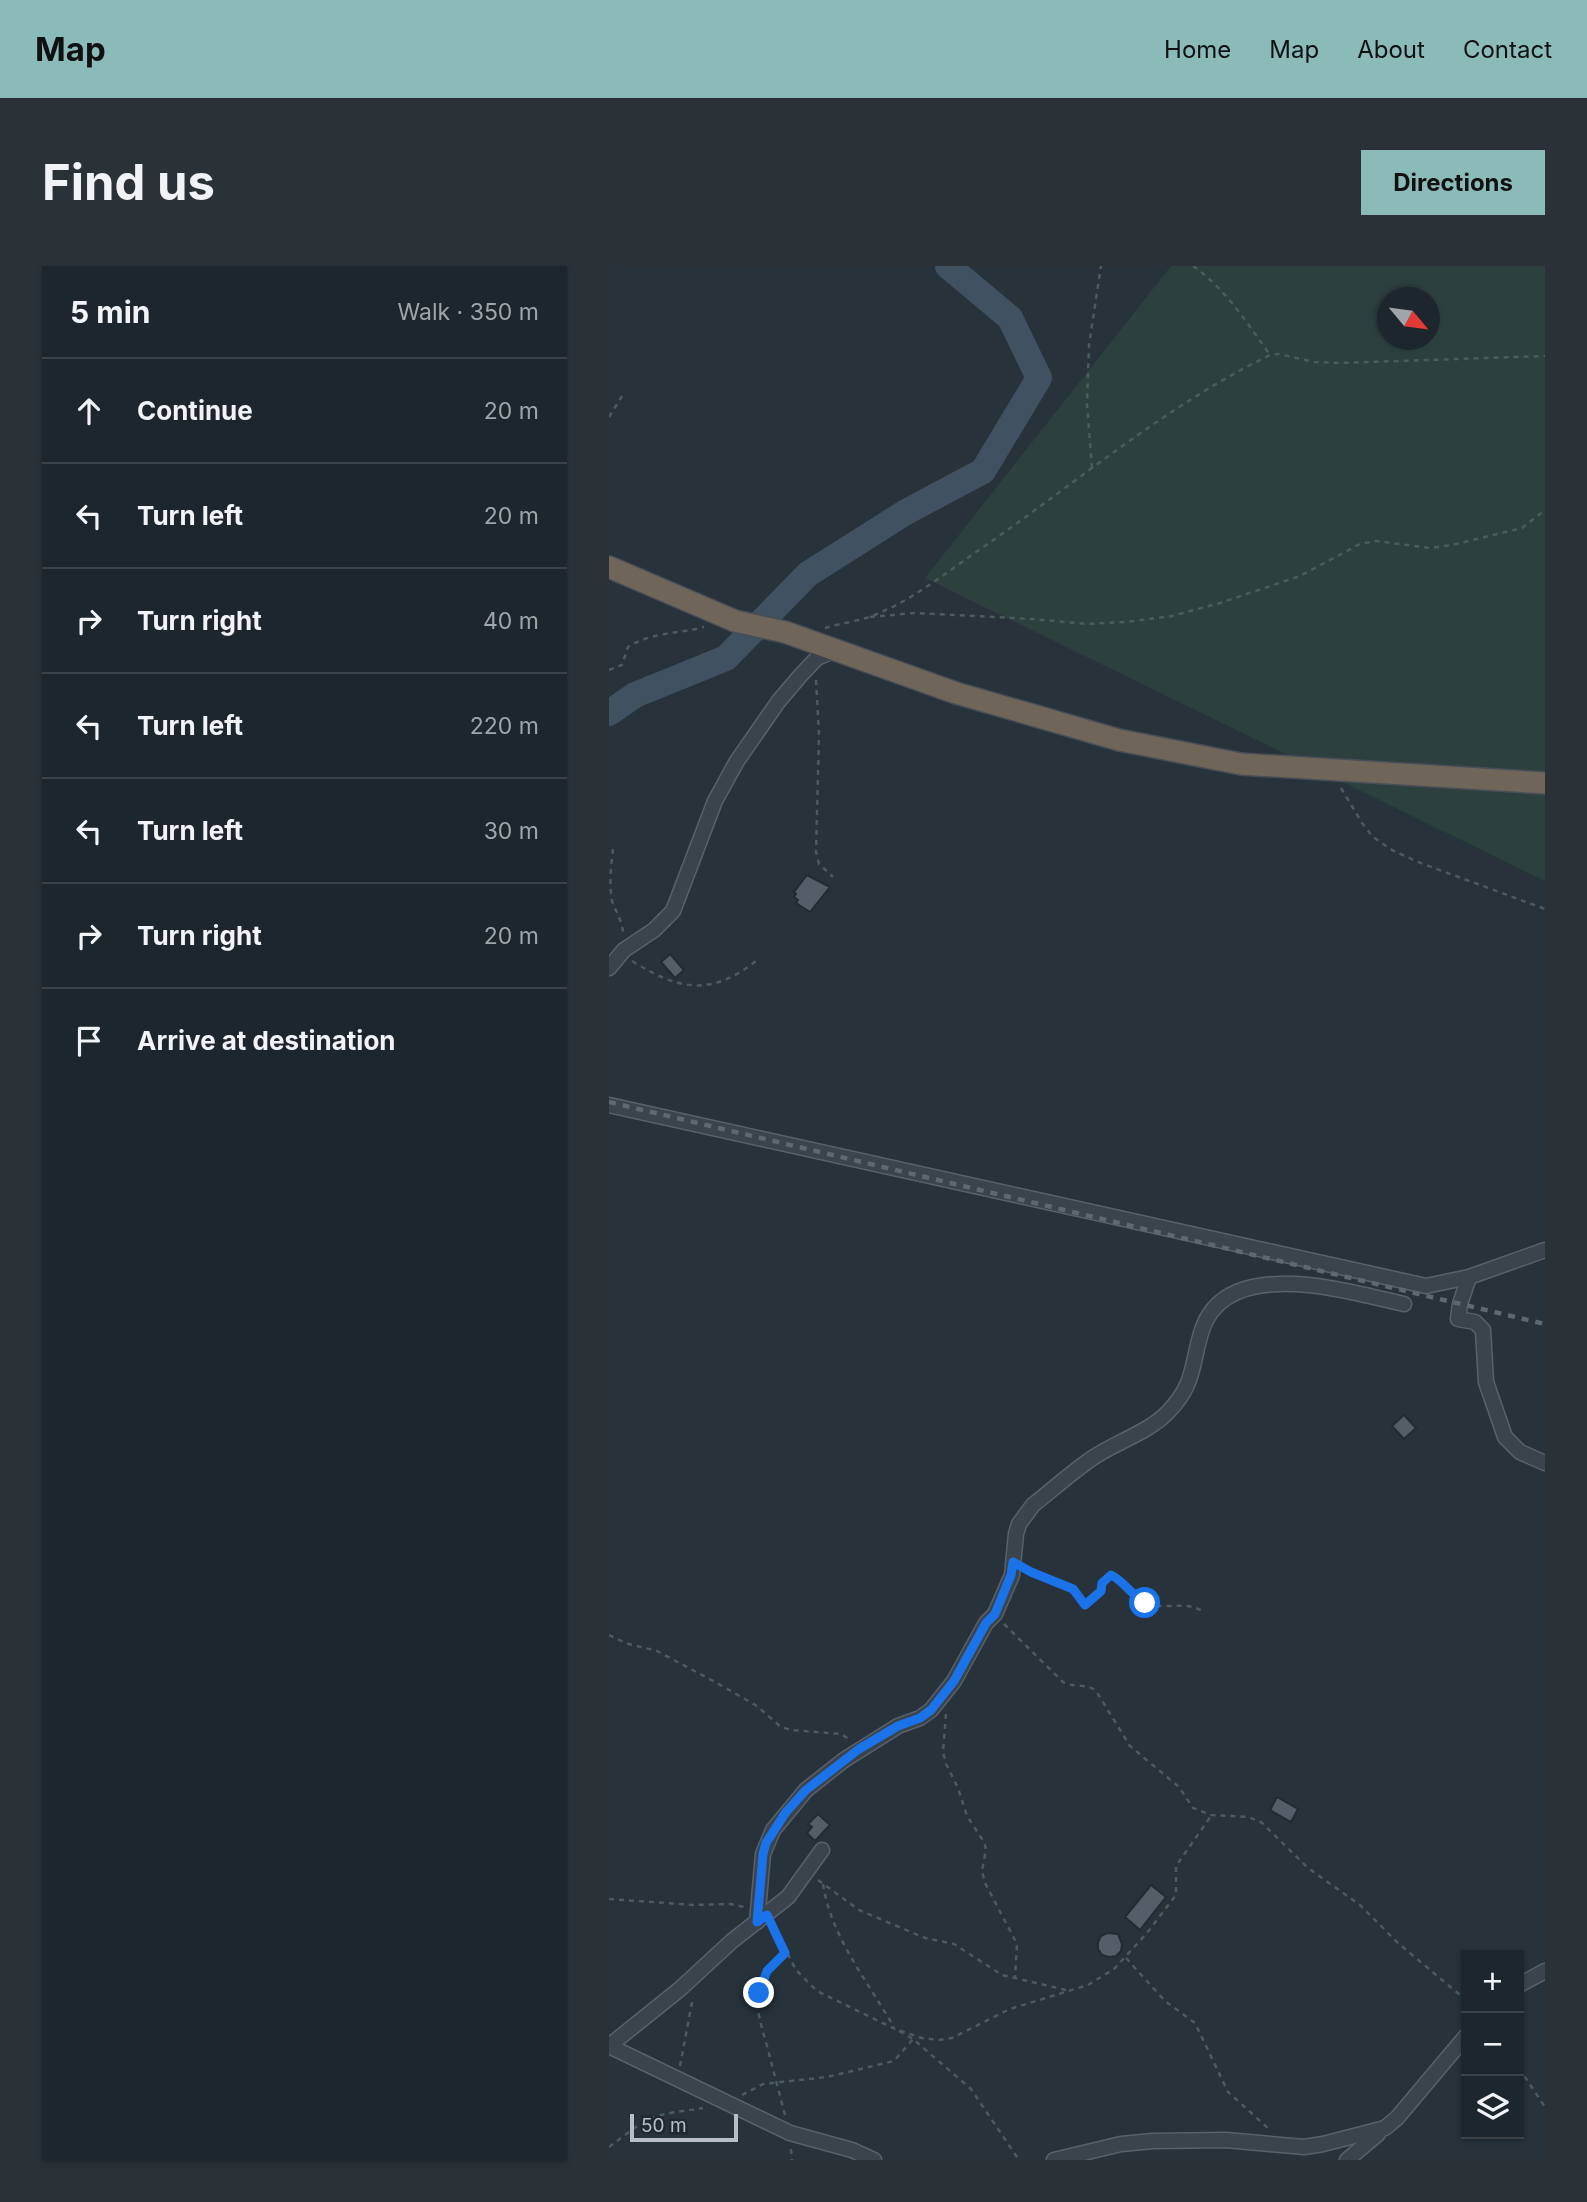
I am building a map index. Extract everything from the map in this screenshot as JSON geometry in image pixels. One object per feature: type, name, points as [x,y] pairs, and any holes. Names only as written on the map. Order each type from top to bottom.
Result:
[{"type":"highway","points":[[609,567],[731,619],[792,634],[956,692],[1119,740],[1241,764],[1545,783]]},
{"type":"street","points":[[609,968],[622,952],[654,930],[673,911],[706,821],[726,781],[778,702],[814,661],[836,650]]},
{"type":"street","points":[[609,1105],[1426,1286],[1469,1277],[1545,1250]]},
{"type":"street","points":[[1469,1277],[1459,1304],[1458,1319],[1475,1322],[1483,1330],[1486,1382],[1497,1417],[1506,1437],[1520,1451],[1545,1463]]},
{"type":"street","points":[[760,1916],[763,1854],[773,1830],[806,1790],[859,1749],[931,1710],[971,1654],[986,1623],[995,1614],[1009,1583],[1019,1524],[1033,1505],[1092,1458],[1155,1423],[1174,1404],[1191,1379],[1202,1329],[1215,1307],[1225,1299],[1257,1286],[1290,1283],[1352,1292],[1404,1304]]},
{"type":"street","points":[[822,1850],[788,1897],[760,1916],[671,1997],[609,2046],[790,2133],[852,2150],[874,2160]]},
{"type":"street","points":[[1524,1982],[1545,1971]]},
{"type":"street","points":[[1347,2160],[1385,2129],[1413,2101],[1461,2042]]},
{"type":"street","points":[[1054,2160],[1121,2144],[1153,2141],[1226,2140],[1291,2146],[1323,2144],[1385,2129]]},
{"type":"path","points":[[1092,470],[1087,404],[1089,345],[1101,266]]},
{"type":"path","points":[[1193,266],[1210,278],[1225,294],[1270,355]]},
{"type":"path","points":[[867,618],[909,598],[1146,429],[1270,355],[1340,363],[1545,356]]},
{"type":"path","points":[[609,416],[622,396]]},
{"type":"path","points":[[792,634],[867,618],[914,613],[1031,618],[1087,624],[1172,616],[1300,576],[1360,544],[1376,541],[1430,548],[1452,545],[1522,528],[1545,510]]},
{"type":"path","points":[[609,670],[622,665],[628,647],[639,641],[731,619]]},
{"type":"path","points":[[814,661],[819,735],[816,852],[819,864],[833,877]]},
{"type":"path","points":[[1331,769],[1361,823],[1373,837],[1392,850],[1545,909]]},
{"type":"path","points":[[613,849],[609,883],[613,902],[622,920],[622,952],[647,970],[681,984],[696,986],[725,981],[756,961]]},
{"type":"path","points":[[1013,1562],[1073,1589],[1085,1605],[1101,1591],[1102,1583],[1111,1575],[1133,1596],[1145,1603],[1158,1606],[1185,1604],[1204,1612]]},
{"type":"path","points":[[995,1614],[1062,1682],[1096,1690],[1136,1752],[1179,1787],[1193,1808],[1211,1815],[1248,1817],[1261,1822],[1308,1868],[1360,1905],[1398,1943],[1461,1996]]},
{"type":"path","points":[[609,1635],[625,1643],[657,1651],[717,1683],[757,1706],[781,1727],[841,1734],[859,1749]]},
{"type":"path","points":[[943,1695],[946,1722],[943,1752],[946,1764],[958,1788],[967,1816],[984,1842],[986,1849],[982,1871],[985,1884],[1017,1944],[1015,1979]]},
{"type":"path","points":[[823,1884],[825,1900],[851,1958],[876,1994],[895,2029],[922,2038],[952,2038],[1010,2009],[1071,1991],[1102,1977],[1126,1958],[1176,1895],[1176,1866],[1211,1815]]},
{"type":"path","points":[[809,1869],[823,1884],[859,1910],[925,1938],[954,1944],[1002,1975],[1071,1991]]},
{"type":"path","points":[[609,1899],[694,1905],[730,1903],[760,1916],[804,1980],[817,1990],[913,2039],[971,2089],[1019,2160]]},
{"type":"path","points":[[785,1953],[764,1976],[757,2012],[790,2133]]},
{"type":"path","points":[[1126,1958],[1165,2001],[1195,2023],[1228,2092],[1291,2146]]},
{"type":"path","points":[[677,2079],[699,1970]]},
{"type":"path","points":[[609,2147],[638,2125],[651,2119],[726,2104],[763,2084],[827,2077],[894,2061],[913,2039]]},
{"type":"path","points":[[1524,2076],[1545,2107]]},
{"type":"green space","points":[[1171,266],[1545,266],[1545,881],[925,578]]},
{"type":"building","points":[[807,875],[830,887],[810,912],[796,903],[798,900],[794,897],[794,892]]},
{"type":"building","points":[[670,954],[684,970],[675,978],[661,962]]},
{"type":"building","points":[[1404,1415],[1416,1428],[1404,1439],[1392,1426]]},
{"type":"building","points":[[1277,1797],[1298,1809],[1291,1822],[1270,1810]]},
{"type":"building","points":[[818,1814],[830,1825],[815,1841],[807,1833],[812,1827],[808,1824]]},
{"type":"building","points":[[1151,1885],[1166,1897],[1140,1930],[1125,1917]]},
{"type":"building","points":[[1107,1933],[1118,1934],[1122,1944],[1121,1951],[1116,1956],[1102,1955],[1098,1949],[1101,1936]]},
{"type":"waterway","points":[[609,713],[635,695],[726,658],[808,574],[906,512],[983,471],[1039,378],[1010,318],[948,266]]},
{"type":"railway","points":[[609,1102],[1545,1324]]},
{"type":"route","points":[[759,1993],[767,1971],[785,1953],[767,1915],[757,1922],[763,1854],[773,1830],[806,1790],[844,1760],[898,1726],[920,1718],[931,1710],[954,1681],[986,1623],[995,1614],[1006,1590],[1013,1562],[1073,1589],[1085,1605],[1101,1591],[1102,1583],[1111,1575],[1133,1596],[1145,1603]]}]
